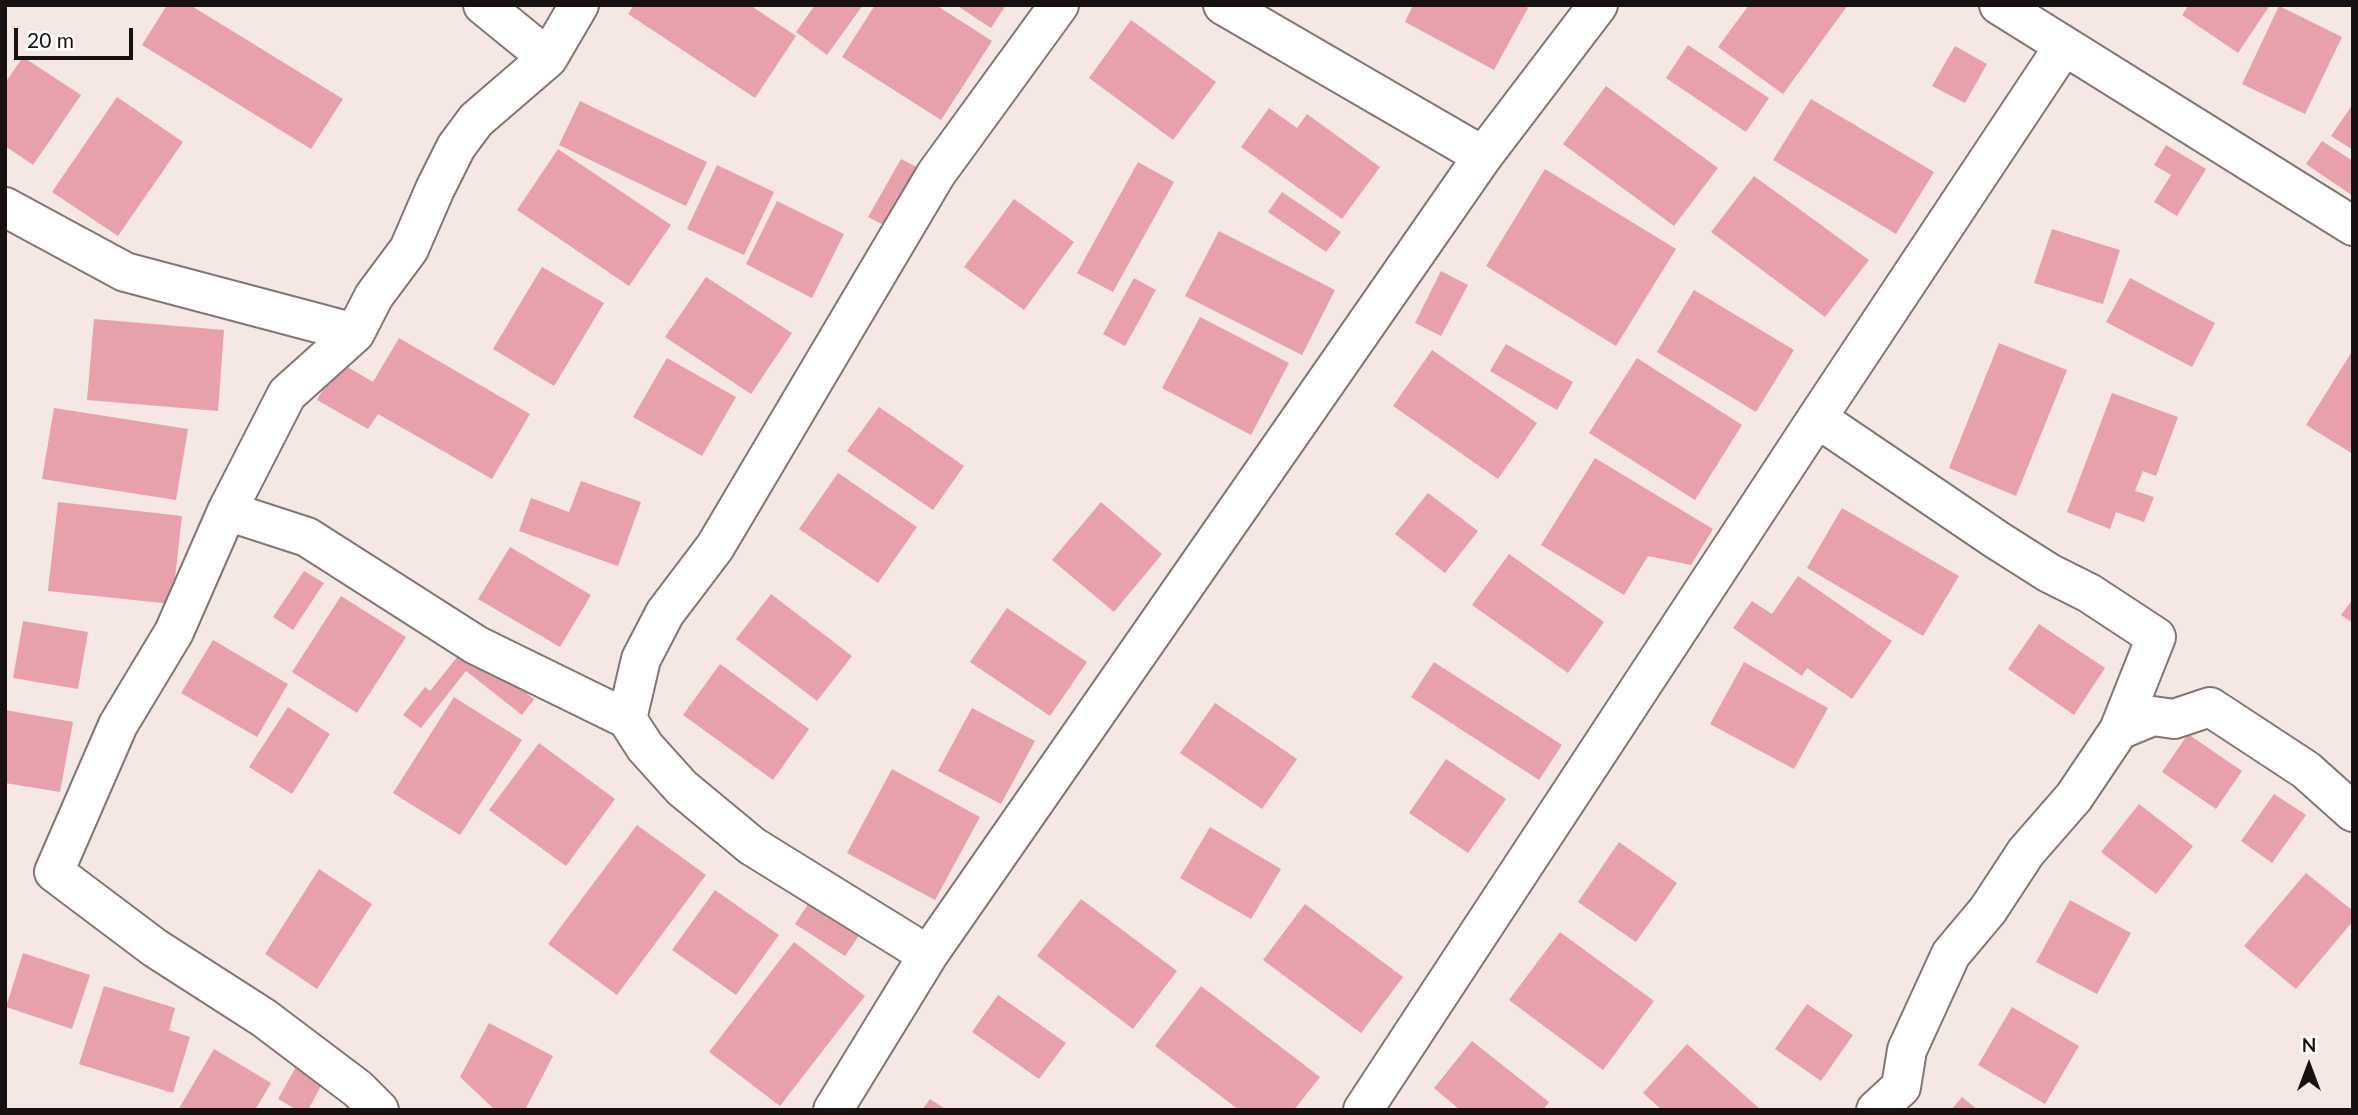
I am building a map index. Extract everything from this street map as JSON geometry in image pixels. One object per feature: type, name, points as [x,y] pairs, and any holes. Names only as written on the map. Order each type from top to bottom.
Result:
[{"type":"street","points":[[483,5],[548,58]]},
{"type":"street","points":[[362,1103],[264,1018],[156,948],[54,872],[118,725],[174,632],[227,511],[287,394],[355,332],[374,296],[409,249],[456,147],[476,120],[548,58],[579,5]]},
{"type":"street","points":[[627,719],[641,659],[665,613],[715,547],[936,174],[1059,5]]},
{"type":"street","points":[[1223,5],[1483,156]]},
{"type":"street","points":[[833,1110],[928,955],[1483,156],[1598,5]]},
{"type":"street","points":[[1999,5],[2353,226]]},
{"type":"street","points":[[1363,1110],[2064,46]]},
{"type":"street","points":[[5,207],[125,272],[355,332]]},
{"type":"street","points":[[1817,418],[1997,540],[2049,573],[2089,593],[2156,638],[2119,730],[2074,797],[2026,852],[1988,910],[1951,954],[1907,1050],[1901,1087],[1876,1110]]},
{"type":"street","points":[[227,511],[307,537],[476,645],[627,719],[645,747],[682,788],[751,846],[928,955]]},
{"type":"street","points":[[2119,730],[2153,716],[2174,719],[2210,707],[2306,770],[2353,813]]},
{"type":"building","points":[[167,5],[190,5],[343,99],[311,149],[142,45]]},
{"type":"building","points":[[634,5],[750,5],[796,36],[755,98],[628,14]]},
{"type":"building","points":[[815,5],[863,5],[827,55],[796,32]]},
{"type":"building","points":[[875,5],[936,5],[992,41],[941,120],[842,57]]},
{"type":"building","points":[[956,5],[1006,5],[991,28]]},
{"type":"building","points":[[1413,5],[1524,5],[1528,8],[1494,70],[1405,22]]},
{"type":"building","points":[[1749,5],[1848,5],[1783,94],[1718,47]]},
{"type":"building","points":[[2189,5],[2270,5],[2238,53],[2182,15]]},
{"type":"building","points":[[2279,6],[2342,37],[2305,114],[2242,84]]},
{"type":"building","points":[[1131,20],[1216,82],[1173,140],[1089,78]]},
{"type":"building","points":[[1688,45],[1769,98],[1746,132],[1666,78]]},
{"type":"building","points":[[1955,46],[1987,64],[1965,103],[1932,86]]},
{"type":"building","points":[[23,57],[81,95],[33,165],[5,146],[5,83]]},
{"type":"building","points":[[1606,86],[1718,168],[1674,226],[1563,144]]},
{"type":"building","points":[[117,97],[183,142],[118,236],[52,192]]},
{"type":"building","points":[[1811,99],[1934,172],[1896,234],[1773,160]]},
{"type":"building","points":[[580,101],[707,162],[686,206],[559,145]]},
{"type":"building","points":[[2353,104],[2353,150],[2331,136]]},
{"type":"building","points":[[1269,108],[1297,128],[1307,114],[1380,167],[1342,219],[1241,147]]},
{"type":"building","points":[[2322,141],[2353,161],[2353,196],[2306,164]]},
{"type":"building","points":[[2166,145],[2206,169],[2177,216],[2154,202],[2171,175],[2154,165]]},
{"type":"building","points":[[558,149],[671,225],[629,286],[517,210]]},
{"type":"building","points":[[901,159],[930,174],[897,232],[868,217]]},
{"type":"building","points":[[1138,162],[1174,182],[1113,292],[1077,273]]},
{"type":"building","points":[[717,165],[774,192],[744,255],[687,229]]},
{"type":"building","points":[[1545,169],[1676,249],[1616,346],[1486,266]]},
{"type":"building","points":[[1754,176],[1869,260],[1825,317],[1711,232]]},
{"type":"building","points":[[1282,192],[1341,232],[1326,252],[1268,212]]},
{"type":"building","points":[[1014,199],[1074,242],[1024,310],[964,267]]},
{"type":"building","points":[[777,201],[844,234],[812,298],[746,264]]},
{"type":"building","points":[[2052,229],[2120,250],[2103,304],[2034,283]]},
{"type":"building","points":[[1219,231],[1335,290],[1302,355],[1185,296]]},
{"type":"building","points":[[542,267],[604,303],[554,386],[493,349]]},
{"type":"building","points":[[1441,271],[1468,285],[1441,336],[1415,323]]},
{"type":"building","points":[[706,277],[792,333],[751,394],[665,337]]},
{"type":"building","points":[[1134,278],[1156,290],[1125,346],[1103,334]]},
{"type":"building","points":[[2130,278],[2215,323],[2192,367],[2106,322]]},
{"type":"building","points":[[1694,290],[1794,350],[1756,412],[1657,352]]},
{"type":"building","points":[[1200,317],[1289,363],[1251,435],[1162,388]]},
{"type":"building","points":[[94,319],[224,330],[218,411],[87,400]]},
{"type":"building","points":[[399,338],[530,414],[492,479],[378,414],[368,429],[317,400],[339,362],[373,382]]},
{"type":"building","points":[[1999,343],[2067,370],[2016,496],[1949,468]]},
{"type":"building","points":[[1506,344],[1573,382],[1557,410],[1490,371]]},
{"type":"building","points":[[1432,350],[1537,423],[1498,479],[1393,406]]},
{"type":"building","points":[[2353,350],[2353,454],[2306,425]]},
{"type":"building","points":[[667,358],[736,397],[702,456],[633,417]]},
{"type":"building","points":[[1637,358],[1742,425],[1695,500],[1589,433]]},
{"type":"building","points":[[2112,393],[2178,417],[2156,476],[2143,471],[2135,491],[2154,497],[2144,522],[2116,512],[2110,529],[2067,512]]},
{"type":"building","points":[[879,407],[964,466],[933,510],[847,451]]},
{"type":"building","points":[[54,408],[188,429],[176,500],[42,479]]},
{"type":"building","points":[[1595,458],[1713,529],[1691,565],[1648,556],[1624,595],[1541,545]]},
{"type":"building","points":[[838,473],[917,527],[878,583],[799,529]]},
{"type":"building","points":[[581,481],[641,502],[618,566],[519,531],[531,498],[569,512]]},
{"type":"building","points":[[1428,493],[1478,531],[1445,573],[1395,534]]},
{"type":"building","points":[[58,502],[182,516],[172,604],[48,591]]},
{"type":"building","points":[[1101,502],[1162,554],[1114,612],[1052,560]]},
{"type":"building","points":[[1842,508],[1959,576],[1923,636],[1807,568]]},
{"type":"building","points":[[510,547],[591,595],[560,647],[478,599]]},
{"type":"building","points":[[1509,554],[1604,622],[1568,673],[1472,605]]},
{"type":"building","points":[[304,571],[324,583],[293,630],[273,617]]},
{"type":"building","points":[[1798,576],[1892,641],[1852,699],[1807,668],[1802,676],[1733,628],[1752,601],[1772,614]]},
{"type":"building","points":[[771,594],[852,656],[817,701],[736,639]]},
{"type":"building","points":[[341,596],[406,637],[357,713],[292,672]]},
{"type":"building","points":[[2353,599],[2353,623],[2341,615]]},
{"type":"building","points":[[1007,608],[1087,662],[1050,716],[970,662]]},
{"type":"building","points":[[23,621],[88,632],[78,689],[13,678]]},
{"type":"building","points":[[2039,624],[2105,668],[2074,715],[2008,669]]},
{"type":"building","points":[[213,640],[288,684],[257,737],[181,693]]},
{"type":"building","points":[[466,646],[534,699],[522,715],[466,671],[421,728],[403,715],[425,687],[430,691]]},
{"type":"building","points":[[1434,662],[1562,745],[1539,780],[1411,697]]},
{"type":"building","points":[[1744,662],[1828,708],[1794,769],[1710,724]]},
{"type":"building","points":[[720,664],[809,729],[773,780],[683,715]]},
{"type":"building","points":[[454,697],[522,740],[460,835],[393,793]]},
{"type":"building","points":[[1215,703],[1297,759],[1262,809],[1180,753]]},
{"type":"building","points":[[288,707],[330,734],[292,794],[249,767]]},
{"type":"building","points":[[972,708],[1035,741],[1001,804],[938,771]]},
{"type":"building","points":[[5,710],[73,722],[60,792],[5,783]]},
{"type":"building","points":[[2188,734],[2242,771],[2216,809],[2162,772]]},
{"type":"building","points":[[539,743],[615,799],[566,866],[489,810]]},
{"type":"building","points":[[1446,759],[1506,799],[1468,853],[1409,813]]},
{"type":"building","points":[[892,769],[980,817],[935,900],[847,853]]},
{"type":"building","points":[[2274,794],[2306,815],[2272,863],[2241,841]]},
{"type":"building","points":[[2139,804],[2193,846],[2156,894],[2101,852]]},
{"type":"building","points":[[637,825],[706,875],[617,995],[548,944]]},
{"type":"building","points":[[1210,827],[1281,869],[1251,919],[1180,878]]},
{"type":"building","points":[[1619,842],[1677,883],[1636,942],[1578,902]]},
{"type":"building","points":[[319,869],[372,904],[317,989],[265,954]]},
{"type":"building","points":[[2306,873],[2353,911],[2353,921],[2296,989],[2244,946]]},
{"type":"building","points":[[715,890],[779,935],[736,995],[672,950]]},
{"type":"building","points":[[812,898],[862,931],[845,956],[795,924]]},
{"type":"building","points":[[1081,899],[1177,971],[1133,1029],[1037,956]]},
{"type":"building","points":[[2070,900],[2131,933],[2097,994],[2036,962]]},
{"type":"building","points":[[1305,904],[1403,977],[1361,1033],[1263,960]]},
{"type":"building","points":[[1560,932],[1654,1001],[1603,1070],[1509,1000]]},
{"type":"building","points":[[794,942],[865,996],[780,1106],[709,1052]]},
{"type":"building","points":[[23,953],[90,975],[72,1029],[6,1007]]},
{"type":"building","points":[[104,986],[175,1008],[169,1030],[190,1037],[173,1093],[79,1064]]},
{"type":"building","points":[[1201,986],[1320,1077],[1294,1110],[1239,1110],[1155,1046]]},
{"type":"building","points":[[998,995],[1066,1043],[1039,1079],[972,1032]]},
{"type":"building","points":[[1807,1004],[1853,1035],[1821,1081],[1775,1049]]},
{"type":"building","points":[[2012,1007],[2079,1046],[2045,1104],[1978,1065]]},
{"type":"building","points":[[489,1023],[553,1056],[525,1110],[495,1110],[460,1077]]},
{"type":"building","points":[[1472,1041],[1549,1102],[1543,1110],[1460,1110],[1434,1088]]},
{"type":"building","points":[[1687,1044],[1761,1110],[1662,1110],[1643,1093]]},
{"type":"building","points":[[214,1049],[271,1083],[255,1110],[178,1110]]},
{"type":"building","points":[[297,1065],[324,1080],[308,1110],[297,1110],[278,1099]]},
{"type":"building","points":[[1962,1097],[1978,1110],[1951,1110]]},
{"type":"building","points":[[930,1099],[947,1110],[922,1110]]}]
